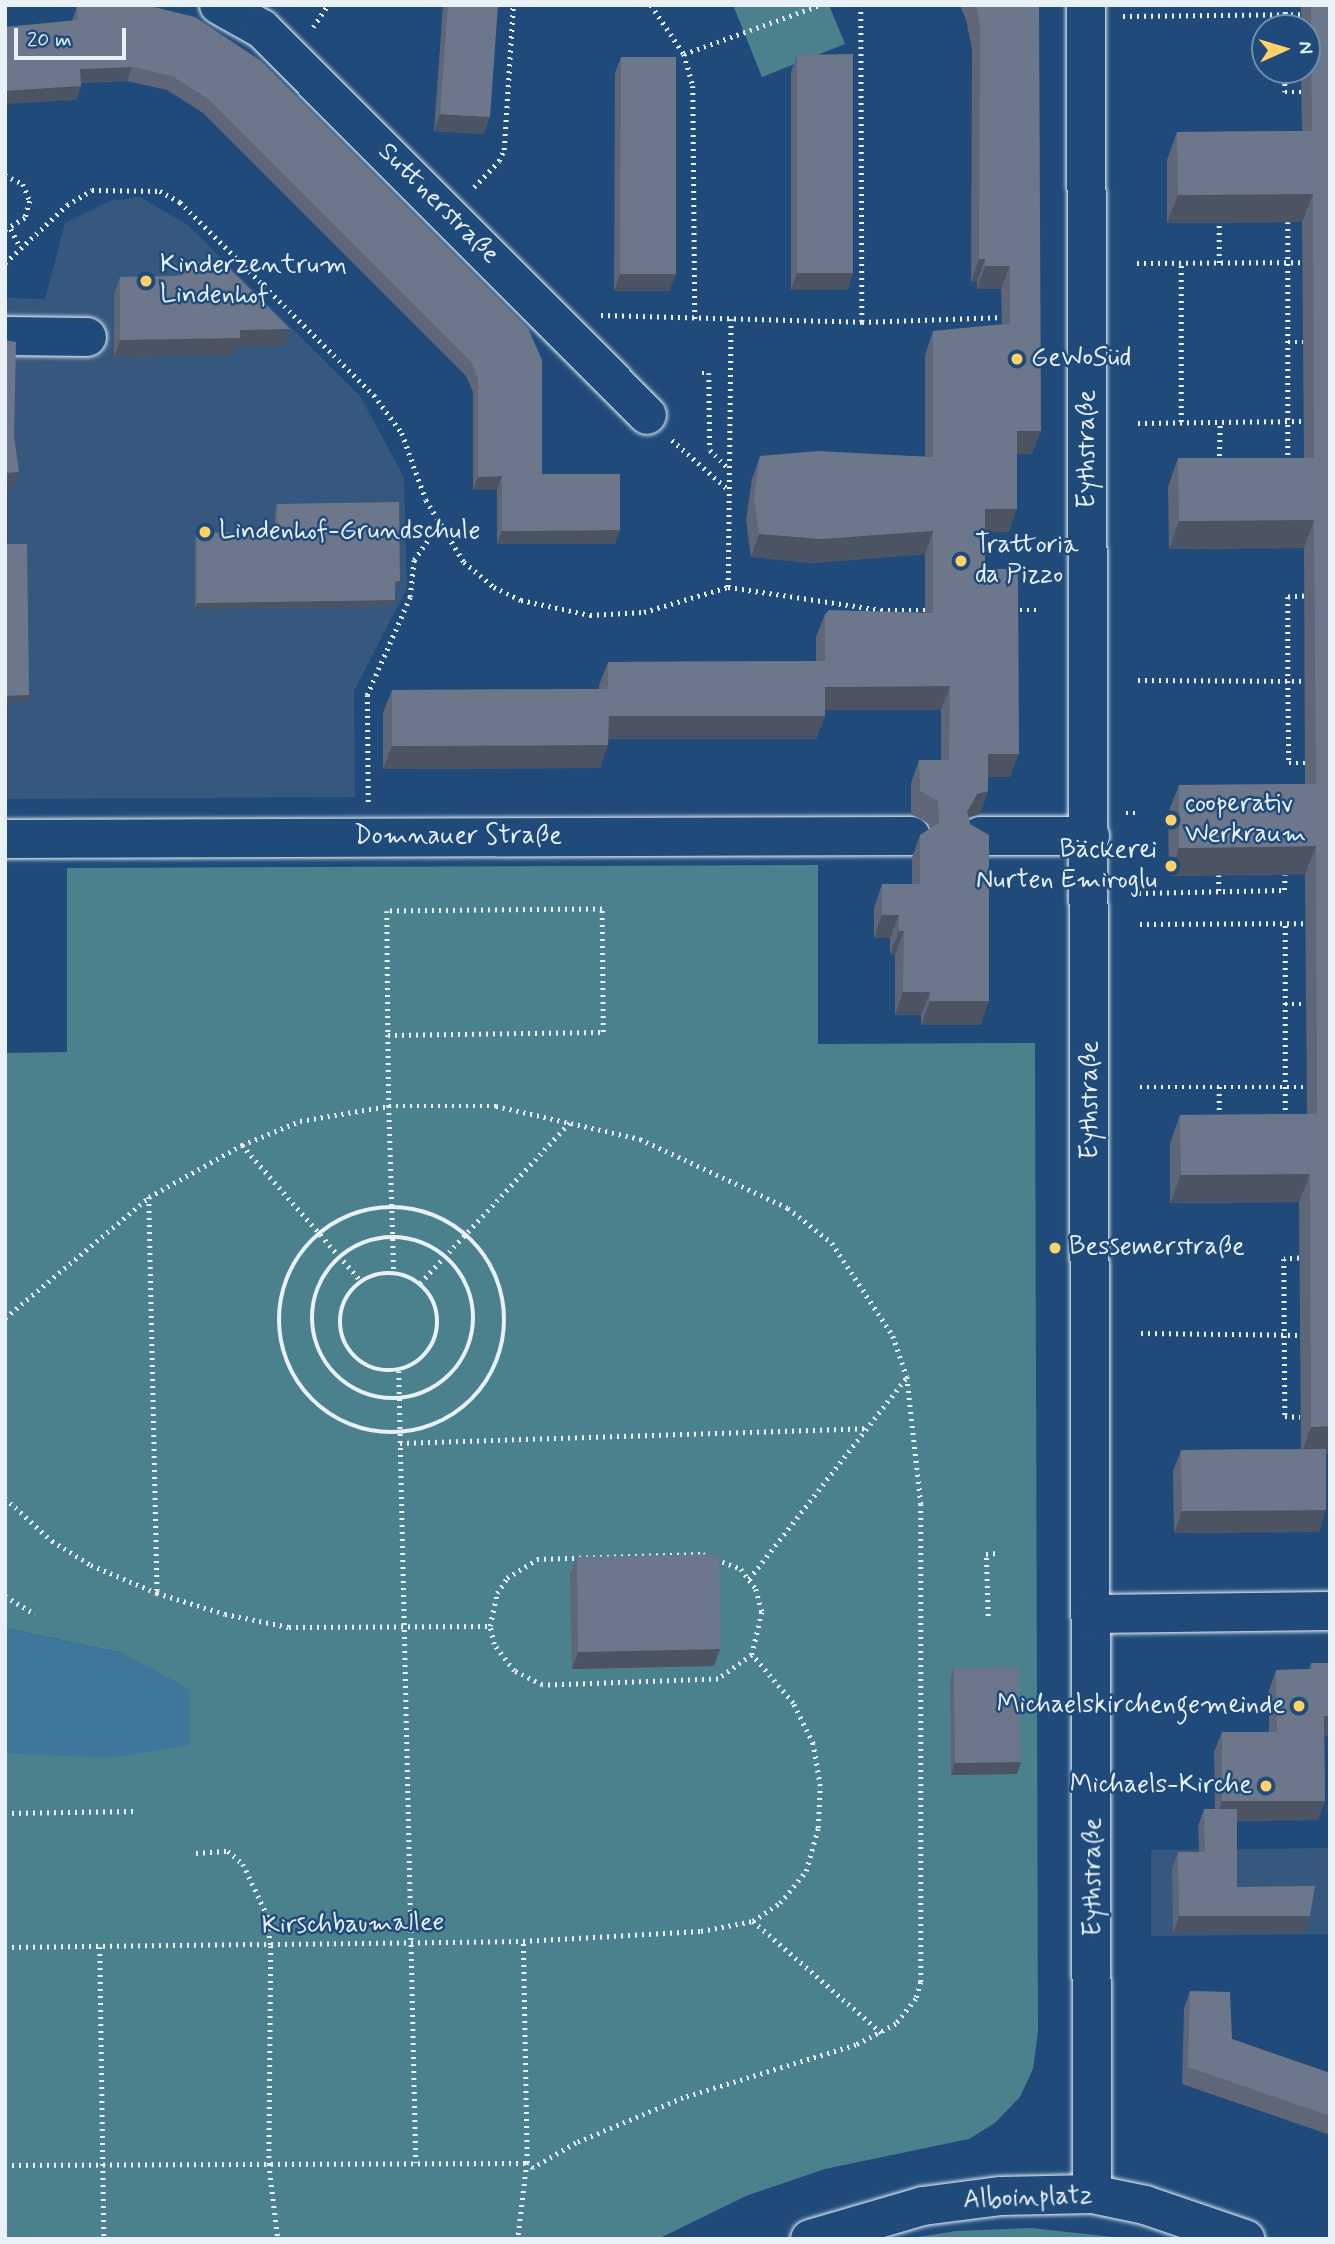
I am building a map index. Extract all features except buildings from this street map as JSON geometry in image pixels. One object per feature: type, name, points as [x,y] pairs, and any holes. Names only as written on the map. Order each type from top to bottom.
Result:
[{"type":"street","name":"Suttnerstraße","points":[[219,5],[262,29],[448,212],[647,415]]},
{"type":"street","name":"Eythstraße","points":[[1086,11],[1093,2194]]},
{"type":"street","points":[[5,336],[87,337]]},
{"type":"street","name":"Domnauer Straße","points":[[5,839],[911,836]]},
{"type":"street","points":[[980,836],[1090,836]]},
{"type":"street","points":[[1093,1614],[1330,1611]]},
{"type":"street","name":"Alboinplatz","points":[[810,2239],[923,2206],[1001,2196],[1093,2194],[1145,2205],[1245,2239]]},
{"type":"path","points":[[448,212],[499,161],[503,150],[513,5]]},
{"type":"path","points":[[651,5],[684,54],[694,86],[695,319]]},
{"type":"path","points":[[684,54],[820,5]]},
{"type":"path","points":[[861,5],[862,322]]},
{"type":"path","points":[[1086,11],[1251,14]]},
{"type":"path","points":[[1284,84],[1284,92],[1301,92]]},
{"type":"path","points":[[5,175],[23,184],[30,201],[25,218],[8,230],[19,245]]},
{"type":"path","points":[[5,263],[19,245],[67,205],[92,190],[160,191],[180,202],[374,395],[402,433],[426,500],[464,562],[494,587],[521,600],[590,615],[644,612],[729,587],[881,610],[935,610]]},
{"type":"path","points":[[1288,222],[1288,473]]},
{"type":"path","points":[[1219,223],[1219,262]]},
{"type":"path","points":[[1137,263],[1303,262]]},
{"type":"path","points":[[1181,263],[1181,422]]},
{"type":"path","points":[[641,318],[862,322],[1013,317]]},
{"type":"path","points":[[729,587],[730,319]]},
{"type":"path","points":[[1288,342],[1303,342]]},
{"type":"path","points":[[702,373],[709,373],[710,450],[729,469]]},
{"type":"path","points":[[1138,423],[1303,421]]},
{"type":"path","points":[[1219,473],[1220,422]]},
{"type":"path","points":[[705,472],[729,491]]},
{"type":"path","points":[[368,810],[368,695],[410,597],[414,561],[440,523]]},
{"type":"path","points":[[1304,596],[1288,597],[1288,681],[1289,762],[1305,762]]},
{"type":"path","points":[[1010,610],[1040,610]]},
{"type":"path","points":[[1138,681],[1304,681]]},
{"type":"path","points":[[1219,875],[1219,891]]},
{"type":"path","points":[[1139,893],[1284,890],[1284,875]]},
{"type":"path","points":[[388,1035],[603,1032],[602,909],[387,911],[388,1035],[389,1105],[394,1272]]},
{"type":"path","points":[[1140,923],[1306,923]]},
{"type":"path","points":[[1284,1131],[1285,923]]},
{"type":"path","points":[[1285,1004],[1306,1004]]},
{"type":"path","points":[[1219,1086],[1219,1131]]},
{"type":"path","points":[[1140,1087],[1307,1087]]},
{"type":"path","points":[[5,1318],[149,1196],[242,1145],[300,1121],[389,1105],[496,1106],[640,1139],[788,1208],[832,1243],[872,1299],[893,1336],[907,1377],[921,1504],[921,1982],[908,2013],[882,2033],[683,2098],[587,2138],[533,2168],[527,2163],[5,2165]]},
{"type":"path","points":[[420,1283],[569,1123]]},
{"type":"path","points":[[242,1145],[361,1281]]},
{"type":"path","points":[[149,1196],[157,1593]]},
{"type":"path","points":[[392,1206],[441,1218],[465,1233],[483,1252],[499,1283],[505,1335],[498,1360],[485,1385],[466,1406],[441,1422],[400,1433],[378,1433],[341,1421],[301,1388],[289,1365],[279,1314],[284,1286],[300,1255],[319,1233],[341,1219],[392,1206]]},
{"type":"path","points":[[393,1237],[421,1242],[444,1255],[463,1276],[473,1301],[474,1329],[466,1355],[450,1377],[428,1393],[400,1399],[376,1398],[352,1388],[332,1372],[319,1351],[313,1326],[314,1300],[324,1276],[340,1257],[374,1239],[393,1237]]},
{"type":"path","points":[[1299,1258],[1284,1259],[1285,1416],[1300,1416]]},
{"type":"path","points":[[394,1272],[420,1283],[433,1302],[439,1325],[426,1355],[399,1371],[369,1368],[343,1341],[339,1319],[342,1304],[361,1281],[394,1272]]},
{"type":"path","points":[[1141,1334],[1299,1335]]},
{"type":"path","points":[[399,1371],[416,2163]]},
{"type":"path","points":[[750,1580],[907,1377]]},
{"type":"path","points":[[400,1443],[867,1428]]},
{"type":"path","points":[[5,1498],[52,1541],[81,1559],[157,1593],[289,1627],[404,1629],[490,1626]]},
{"type":"path","points":[[988,1616],[986,1554],[997,1553]]},
{"type":"path","points":[[703,1554],[730,1562],[750,1580],[762,1612],[752,1655],[731,1673],[704,1682],[542,1685],[526,1680],[503,1660],[490,1626],[497,1593],[507,1578],[537,1559],[703,1554]]},
{"type":"path","points":[[5,1596],[35,1614]]},
{"type":"path","points":[[752,1655],[793,1703],[813,1744],[820,1786],[818,1828],[806,1871],[780,1903],[753,1921],[882,2033]]},
{"type":"path","points":[[5,1813],[136,1811]]},
{"type":"path","points":[[196,1853],[228,1852],[243,1864],[267,1915],[271,1946],[270,2164],[278,2239]]},
{"type":"path","name":"Kirschbaumallee","points":[[5,1947],[523,1941],[701,1931],[753,1921]]},
{"type":"path","points":[[517,2239],[527,2163],[523,1941]]},
{"type":"path","points":[[100,1947],[104,2239]]},
{"type":"shaded area","name":"Lindenhof-Grundschule","points":[[140,197],[188,225],[360,396],[404,477],[407,588],[354,691],[355,797],[5,799],[5,298],[45,299],[65,223],[110,201]]},
{"type":"shaded area","points":[[5,1628],[122,1653],[189,1689],[189,1745],[108,1758],[5,1753]]},
{"type":"shaded area","points":[[1330,1848],[1330,1934],[1151,1936],[1151,1850]]},
{"type":"green space","points":[[733,5],[829,5],[845,44],[762,77]]},
{"type":"green space","points":[[818,865],[818,1044],[1035,1043],[1038,2032],[1033,2069],[1020,2097],[995,2123],[969,2139],[825,2169],[746,2196],[658,2239],[5,2239],[5,1753],[22,1751],[122,1653],[5,1628],[5,1053],[67,1052],[67,868]]},
{"type":"green space","points":[[1031,2228],[1132,2239],[905,2239],[956,2231]]},
{"type":"place","name":"Kinderzentrum Lindenhof","points":[[146,281]]},
{"type":"place","name":"GeWoSüd","points":[[1017,359]]},
{"type":"place","name":"Lindenhof-Grundschule","points":[[205,532]]},
{"type":"place","name":"Trattoria da Pizzo","points":[[961,561]]},
{"type":"place","name":"cooperativ Werkraum","points":[[1171,820]]},
{"type":"place","name":"Bäckerei Nurten Emiroglu","points":[[1171,866]]},
{"type":"place","name":"Bessemerstraße","points":[[1055,1248]]},
{"type":"place","name":"Michaelskirchengemeinde","points":[[1299,1706]]},
{"type":"place","name":"Michaels-Kirche","points":[[1266,1786]]}]
